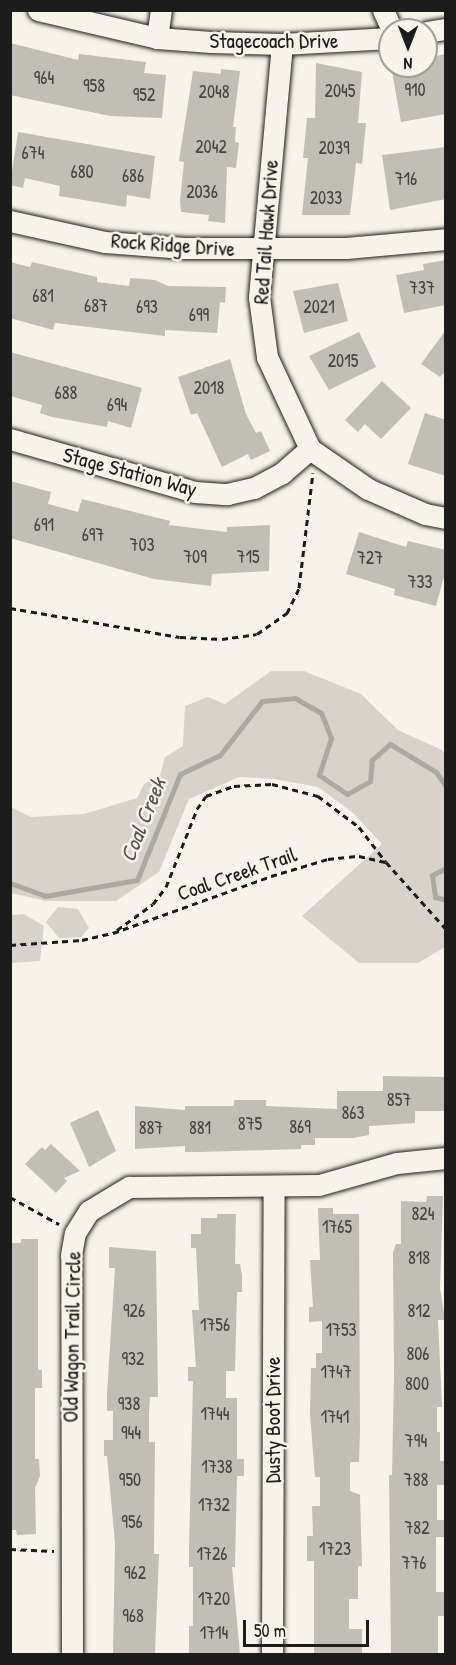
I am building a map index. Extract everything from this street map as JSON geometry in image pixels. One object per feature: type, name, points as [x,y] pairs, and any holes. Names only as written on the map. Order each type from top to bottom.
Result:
[{"type":"street","name":"Stagecoach Drive","points":[[38,10],[157,38],[282,44],[378,39]]},
{"type":"street","points":[[157,38],[161,10]]},
{"type":"street","name":"Red Tail Hawk Drive","points":[[282,44],[261,250],[259,297],[267,357],[310,449]]},
{"type":"street","name":"Rock Ridge Drive","points":[[10,221],[105,242],[261,250],[446,239]]},
{"type":"street","name":"Stage Station Way","points":[[10,439],[195,492],[227,494],[254,488],[272,478],[310,449]]},
{"type":"street","points":[[310,449],[368,489],[425,514],[446,518]]},
{"type":"street","name":"Old Wagon Trail Circle","points":[[72,1654],[70,1276],[75,1233],[89,1211],[129,1187],[336,1184],[397,1163],[446,1158]]},
{"type":"street","name":"Dusty Boot Drive","points":[[272,1654],[274,1186]]},
{"type":"path","points":[[10,608],[180,637],[222,639],[257,634],[287,613],[299,588],[313,471],[310,449]]},
{"type":"path","points":[[113,933],[153,904],[166,887],[196,809],[206,796],[234,786],[272,784],[318,796],[359,827],[386,862],[446,929]]},
{"type":"path","name":"Coal Creek Trail","points":[[10,945],[81,940],[113,933],[328,859],[359,856],[386,862]]},
{"type":"path","points":[[10,1197],[75,1233]]},
{"type":"path","points":[[10,1549],[70,1552]]},
{"type":"shaded area","points":[[271,671],[304,671],[361,694],[398,730],[442,750],[446,756],[445,947],[418,963],[359,963],[302,916],[382,844],[352,812],[318,787],[274,779],[239,777],[189,799],[159,872],[116,901],[46,901],[11,893],[11,807],[31,817],[84,814],[137,798],[144,784],[160,776],[165,757],[183,746],[185,706],[208,697],[225,704]]},
{"type":"shaded area","points":[[58,907],[78,909],[89,928],[81,937],[59,938],[46,922]]},
{"type":"shaded area","points":[[24,914],[44,926],[40,961],[11,963],[11,915]]},
{"type":"building","points":[[10,43],[78,60],[79,54],[146,62],[144,73],[166,75],[162,118],[110,116],[10,95]]},
{"type":"building","points":[[446,54],[446,114],[401,122],[393,78],[438,78],[438,56]]},
{"type":"building","points":[[316,63],[362,72],[358,123],[366,123],[362,164],[356,163],[350,215],[302,215],[308,158],[303,158],[307,118],[315,118]]},
{"type":"building","points":[[221,69],[240,71],[233,127],[236,127],[235,142],[239,143],[236,168],[227,167],[225,223],[208,221],[209,215],[181,212],[180,200],[184,162],[179,161],[193,71],[221,74]]},
{"type":"building","points":[[18,132],[155,156],[150,199],[127,195],[126,207],[59,196],[60,186],[25,178],[23,188],[10,185]]},
{"type":"building","points":[[446,147],[446,199],[390,210],[382,155]]},
{"type":"building","points":[[446,260],[446,305],[404,313],[396,275],[424,270],[423,264]]},
{"type":"building","points":[[10,262],[30,267],[32,262],[97,277],[97,282],[129,286],[130,278],[155,280],[168,286],[226,287],[225,303],[220,302],[217,333],[165,330],[165,336],[55,323],[53,330],[10,318]]},
{"type":"building","points":[[338,283],[348,321],[304,333],[293,291]]},
{"type":"building","points":[[446,330],[446,371],[440,377],[421,364]]},
{"type":"building","points":[[359,332],[376,367],[329,390],[309,356]]},
{"type":"building","points":[[10,352],[142,388],[131,428],[108,421],[107,427],[52,417],[40,413],[42,405],[10,396]]},
{"type":"building","points":[[230,359],[246,414],[256,433],[261,431],[270,451],[251,460],[248,454],[222,467],[197,413],[191,415],[178,377]]},
{"type":"building","points":[[382,381],[411,408],[381,439],[365,424],[358,432],[345,420]]},
{"type":"building","points":[[425,413],[446,420],[446,476],[408,464]]},
{"type":"building","points":[[10,481],[51,492],[48,504],[78,512],[82,499],[170,521],[169,525],[227,532],[227,527],[270,525],[269,571],[212,574],[211,586],[154,579],[10,538]]},
{"type":"building","points":[[359,532],[406,547],[408,541],[446,550],[446,569],[436,606],[394,595],[395,589],[346,574]]},
{"type":"building","points":[[383,1076],[446,1077],[446,1111],[415,1111],[415,1123],[369,1126],[369,1135],[353,1138],[315,1138],[315,1145],[301,1145],[301,1149],[185,1152],[185,1146],[135,1149],[135,1106],[185,1110],[185,1106],[234,1106],[234,1100],[266,1100],[266,1106],[337,1109],[337,1091],[383,1091]]},
{"type":"building","points":[[98,1110],[116,1151],[89,1167],[70,1123]]},
{"type":"building","points":[[51,1144],[80,1171],[64,1178],[67,1181],[56,1193],[25,1164],[42,1147],[45,1150]]},
{"type":"building","points":[[427,1196],[443,1196],[440,1288],[445,1320],[438,1320],[442,1407],[437,1407],[437,1432],[440,1432],[440,1461],[444,1461],[444,1485],[437,1485],[437,1520],[445,1520],[445,1537],[436,1537],[436,1592],[444,1592],[444,1616],[438,1616],[438,1654],[391,1654],[389,1475],[392,1475],[394,1374],[393,1252],[396,1244],[401,1244],[401,1201],[426,1202]]},
{"type":"building","points":[[318,1208],[333,1208],[333,1214],[359,1214],[359,1462],[350,1462],[350,1491],[360,1495],[362,1566],[358,1566],[358,1599],[349,1599],[349,1629],[362,1629],[362,1654],[314,1654],[314,1561],[307,1561],[307,1536],[313,1536],[312,1506],[320,1506],[320,1477],[315,1477],[310,1414],[311,1368],[316,1368],[316,1353],[322,1353],[322,1321],[309,1322],[309,1307],[313,1307],[310,1260],[320,1260]]},
{"type":"building","points":[[217,1214],[236,1214],[235,1264],[240,1264],[242,1275],[242,1292],[237,1292],[235,1371],[226,1371],[226,1398],[237,1398],[237,1459],[244,1459],[244,1476],[237,1476],[235,1567],[232,1567],[240,1654],[189,1654],[189,1626],[193,1626],[193,1567],[189,1567],[189,1549],[193,1381],[188,1381],[188,1367],[196,1367],[192,1310],[199,1310],[196,1248],[191,1248],[191,1234],[201,1234],[201,1218],[217,1218]]},
{"type":"building","points":[[21,1239],[38,1239],[38,1370],[42,1370],[42,1388],[35,1388],[35,1459],[39,1459],[40,1476],[35,1488],[36,1534],[17,1535],[16,1530],[10,1530],[10,1243],[21,1243]]},
{"type":"building","points":[[109,1247],[156,1251],[158,1397],[150,1397],[149,1413],[149,1442],[155,1442],[154,1554],[159,1554],[155,1654],[113,1654],[115,1543],[107,1456],[104,1456],[104,1440],[113,1440],[113,1411],[107,1411],[107,1393],[115,1268],[109,1268]]},
{"type":"waterway","name":"Coal Creek","points":[[10,883],[45,896],[137,880],[180,774],[220,755],[262,701],[295,698],[321,713],[331,738],[319,775],[347,794],[370,781],[372,760],[390,744],[436,772],[446,787]]},
{"type":"waterway","name":"Coal Creek","points":[[446,868],[432,875],[435,897],[446,900]]}]
